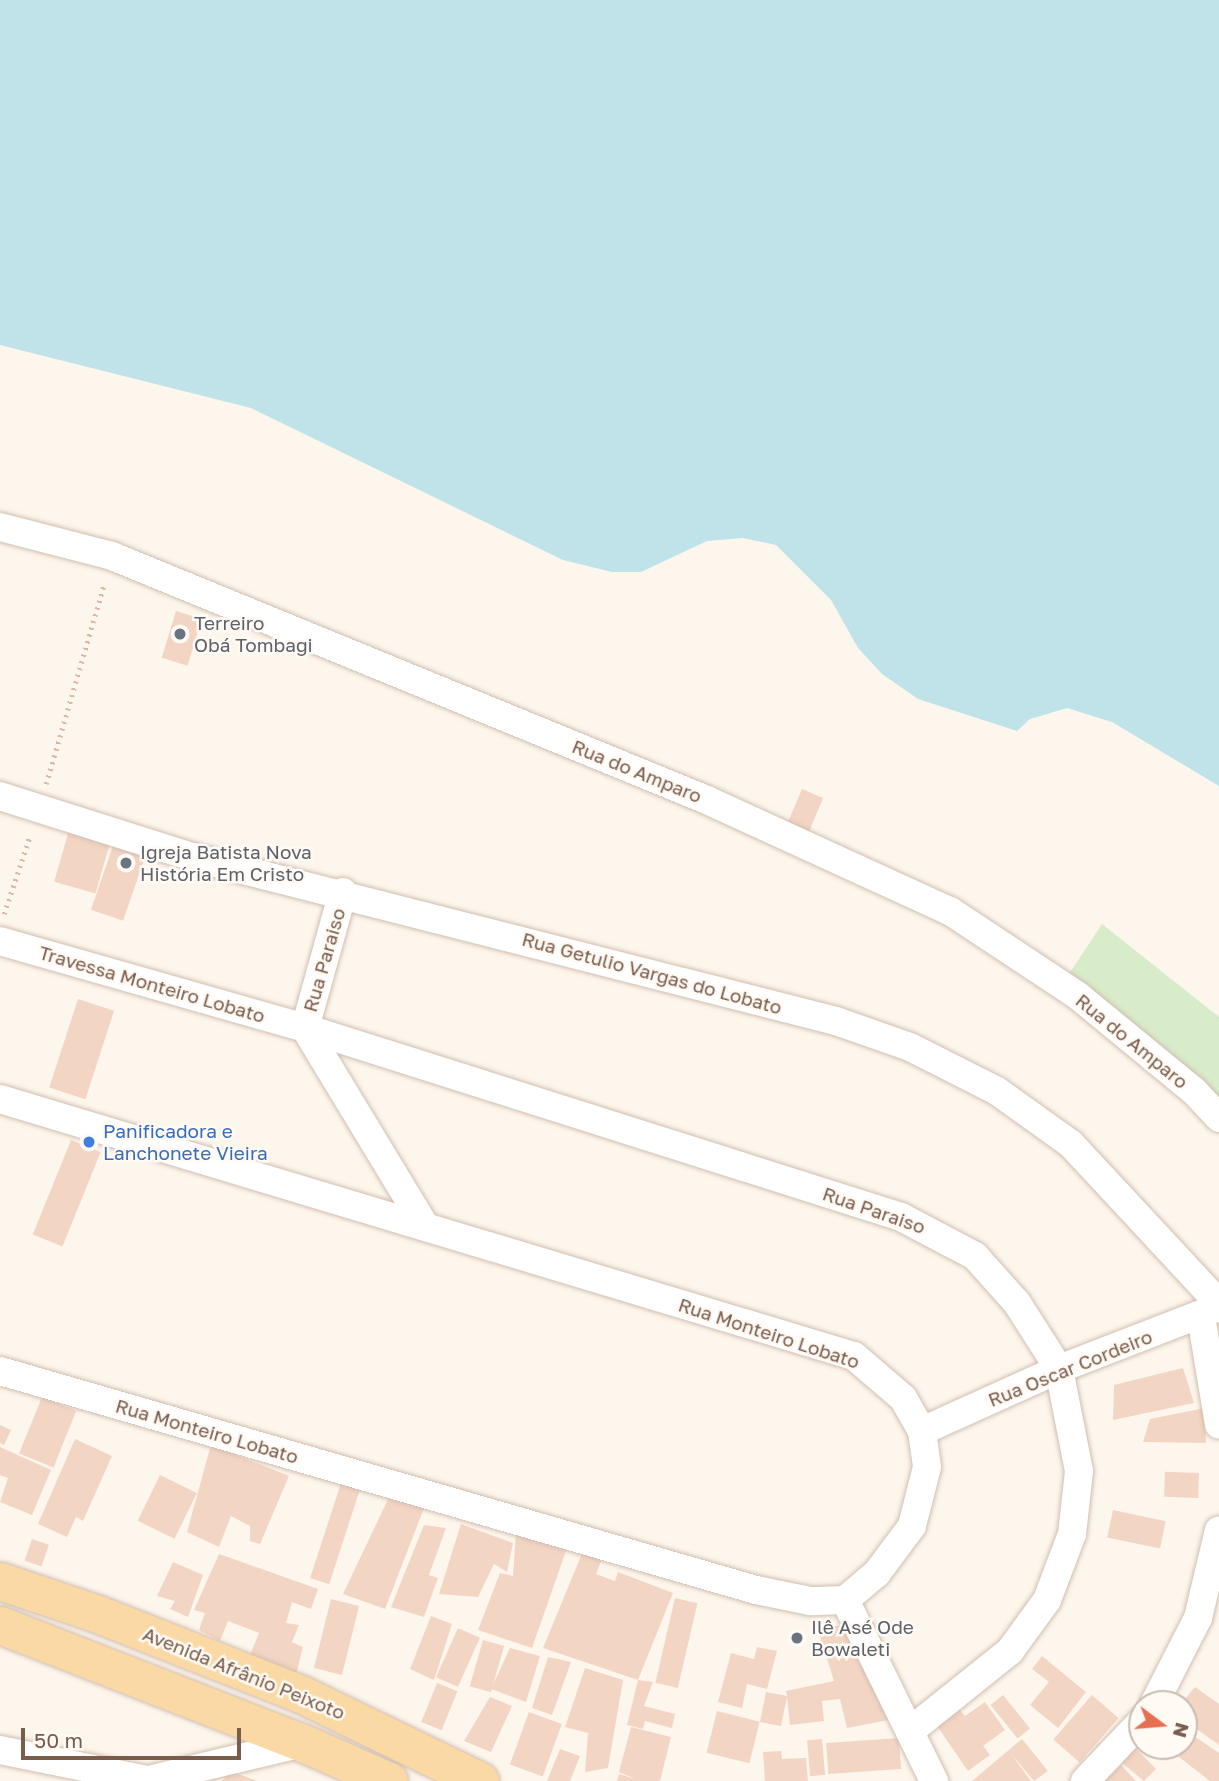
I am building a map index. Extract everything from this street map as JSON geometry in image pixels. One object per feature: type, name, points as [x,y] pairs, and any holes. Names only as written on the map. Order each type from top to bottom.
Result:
[{"type":"main road","name":"Avenida Afrânio Peixoto","points":[[0,1581],[99,1614],[301,1694],[480,1781]]},
{"type":"main road","points":[[0,1625],[303,1742],[389,1781]]},
{"type":"main road","points":[[0,1641],[164,1688]]},
{"type":"street","name":"Rua do Amparo","points":[[0,527],[112,556],[706,800],[950,912],[1077,995],[1194,1091],[1219,1118]]},
{"type":"street","name":"Rua Getulio Vargas do Lobato","points":[[0,796],[192,857],[343,892],[836,1021],[964,1072],[1034,1114],[1072,1144],[1213,1309]]},
{"type":"street","name":"Rua Paraiso","points":[[343,892],[305,1028],[425,1226]]},
{"type":"street","name":"Travessa Monteiro Lobato","points":[[0,940],[305,1028]]},
{"type":"street","name":"Rua Paraiso","points":[[305,1028],[924,1226],[975,1256],[999,1279],[1059,1369],[1079,1471],[1072,1534],[1051,1589],[1010,1651],[910,1731]]},
{"type":"street","name":"Rua Monteiro Lobato","points":[[0,1099],[854,1356],[903,1398],[922,1431],[927,1467],[912,1526],[877,1573],[845,1600],[810,1601],[756,1590],[0,1371]]},
{"type":"street","name":"Rua Oscar Cordeiro","points":[[922,1431],[1059,1369],[1213,1309]]},
{"type":"street","points":[[1213,1309],[1219,1424]]},
{"type":"street","points":[[1161,1690],[1198,1618],[1219,1530]]},
{"type":"street","points":[[845,1600],[934,1781]]},
{"type":"street","points":[[1085,1781],[1128,1736]]},
{"type":"street","points":[[0,1750],[148,1780],[303,1742]]},
{"type":"path","points":[[0,926],[39,807],[112,556]]},
{"type":"green space","points":[[1102,924],[1219,1017],[1219,1108],[1067,977]]},
{"type":"water","points":[[0,0],[1219,0],[1219,786],[1112,722],[1067,708],[1030,719],[1017,731],[918,699],[882,674],[858,648],[831,600],[776,545],[743,538],[707,541],[641,572],[612,572],[563,560],[251,408],[0,345]]},
{"type":"building","points":[[176,611],[202,619],[187,666],[162,658]]},
{"type":"building","points":[[802,789],[823,798],[807,837],[786,828]]},
{"type":"building","points":[[71,823],[112,835],[96,893],[54,882]]},
{"type":"building","points":[[116,837],[148,848],[123,921],[91,910]]},
{"type":"building","points":[[78,999],[114,1011],[85,1099],[49,1087]]},
{"type":"building","points":[[71,1140],[101,1152],[62,1247],[33,1235]]},
{"type":"building","points":[[1183,1368],[1194,1403],[1113,1420],[1114,1385]]},
{"type":"building","points":[[42,1397],[76,1411],[53,1467],[19,1454]]},
{"type":"building","points":[[1205,1408],[1206,1443],[1143,1442],[1150,1419]]},
{"type":"building","points":[[0,1425],[11,1430],[4,1445],[0,1443]]},
{"type":"building","points":[[75,1439],[112,1456],[83,1521],[76,1517],[67,1537],[38,1524]]},
{"type":"building","points":[[211,1445],[289,1476],[260,1544],[250,1541],[250,1526],[231,1516],[219,1547],[187,1532]]},
{"type":"building","points":[[0,1447],[51,1470],[32,1515],[0,1502],[8,1478],[0,1475]]},
{"type":"building","points":[[1165,1472],[1199,1473],[1198,1498],[1164,1497]]},
{"type":"building","points":[[160,1475],[197,1493],[174,1539],[138,1521]]},
{"type":"building","points":[[342,1480],[361,1486],[329,1584],[310,1578]]},
{"type":"building","points":[[391,1493],[426,1503],[385,1609],[343,1594]]},
{"type":"building","points":[[1113,1510],[1166,1521],[1160,1549],[1107,1537]]},
{"type":"building","points":[[461,1524],[513,1543],[507,1572],[494,1564],[478,1597],[439,1594]]},
{"type":"building","points":[[424,1525],[446,1528],[429,1575],[438,1578],[424,1617],[391,1607]]},
{"type":"building","points":[[516,1532],[567,1548],[532,1648],[478,1630],[500,1573],[513,1576]]},
{"type":"building","points":[[32,1539],[49,1545],[42,1567],[25,1561]]},
{"type":"building","points":[[583,1551],[603,1556],[596,1574],[615,1581],[618,1572],[673,1593],[638,1680],[543,1648]]},
{"type":"building","points":[[219,1554],[318,1589],[311,1609],[292,1602],[286,1623],[299,1625],[292,1642],[303,1647],[296,1675],[250,1655],[259,1633],[228,1621],[220,1641],[199,1630],[205,1613],[194,1610]]},
{"type":"building","points":[[173,1562],[203,1575],[188,1617],[170,1609],[175,1601],[157,1596]]},
{"type":"building","points":[[675,1598],[697,1603],[678,1688],[655,1683]]},
{"type":"building","points":[[331,1599],[359,1606],[342,1675],[314,1668]]},
{"type":"building","points":[[431,1616],[452,1624],[434,1680],[410,1669]]},
{"type":"building","points":[[850,1623],[875,1675],[888,1720],[847,1728],[840,1699],[822,1701],[824,1721],[790,1725],[787,1697],[781,1726],[760,1722],[766,1692],[787,1696],[786,1691],[834,1681],[818,1630]]},
{"type":"building","points":[[458,1628],[480,1638],[458,1687],[436,1677]]},
{"type":"building","points":[[483,1640],[504,1646],[491,1692],[470,1686]]},
{"type":"building","points":[[757,1647],[777,1651],[767,1689],[747,1684],[742,1708],[718,1702],[731,1653],[754,1659]]},
{"type":"building","points":[[510,1648],[540,1656],[526,1702],[491,1689]]},
{"type":"building","points":[[1042,1656],[1086,1692],[1058,1728],[1030,1705],[1049,1682],[1032,1669]]},
{"type":"building","points":[[548,1657],[571,1662],[552,1715],[532,1708]]},
{"type":"building","points":[[585,1668],[623,1680],[608,1768],[585,1772],[588,1733],[565,1727]]},
{"type":"building","points":[[638,1680],[653,1682],[644,1706],[675,1714],[672,1728],[645,1721],[643,1729],[627,1725]]},
{"type":"building","points":[[437,1683],[457,1691],[442,1730],[421,1722]]},
{"type":"building","points":[[1195,1687],[1219,1704],[1219,1745],[1198,1730],[1198,1690],[1193,1690]]},
{"type":"building","points":[[1003,1695],[1030,1728],[1018,1738],[991,1705]]},
{"type":"building","points":[[1092,1695],[1118,1718],[1080,1762],[1053,1740]]},
{"type":"building","points":[[490,1697],[512,1706],[491,1752],[464,1741]]},
{"type":"building","points":[[985,1702],[1005,1730],[983,1746],[990,1755],[968,1771],[937,1726],[960,1710],[965,1716]]},
{"type":"building","points":[[717,1711],[760,1722],[749,1763],[707,1753]]},
{"type":"building","points":[[529,1712],[562,1724],[543,1777],[510,1765]]},
{"type":"building","points":[[631,1727],[671,1737],[660,1781],[640,1781],[619,1772]]},
{"type":"building","points":[[899,1738],[901,1769],[828,1774],[826,1743]]},
{"type":"building","points":[[822,1739],[825,1775],[810,1776],[807,1740]]},
{"type":"building","points":[[1022,1739],[1048,1771],[1034,1781],[1011,1754],[1031,1781],[972,1781]]},
{"type":"building","points":[[1198,1739],[1219,1753],[1219,1781],[1210,1781],[1183,1760],[1198,1760]]},
{"type":"building","points":[[1128,1748],[1128,1760],[1147,1760],[1156,1769],[1144,1781],[1117,1759]]},
{"type":"building","points":[[560,1749],[580,1756],[570,1781],[547,1781]]},
{"type":"building","points":[[781,1751],[782,1759],[806,1758],[808,1781],[765,1781],[763,1752]]},
{"type":"building","points":[[1121,1765],[1136,1781],[1103,1781]]},
{"type":"building","points":[[228,1770],[257,1781],[223,1781]]},
{"type":"building","points":[[619,1774],[639,1780],[639,1781],[617,1781]]},
{"type":"place","name":"Terreiro Obá Tombagi","points":[[180,634]]},
{"type":"place","name":"Igreja Batista Nova História Em Cristo","points":[[126,863]]},
{"type":"place","name":"Panificadora e Lanchonete Vieira","points":[[89,1142]]},
{"type":"place","name":"Ilê Asé Ode Bowaleti","points":[[797,1638]]}]
